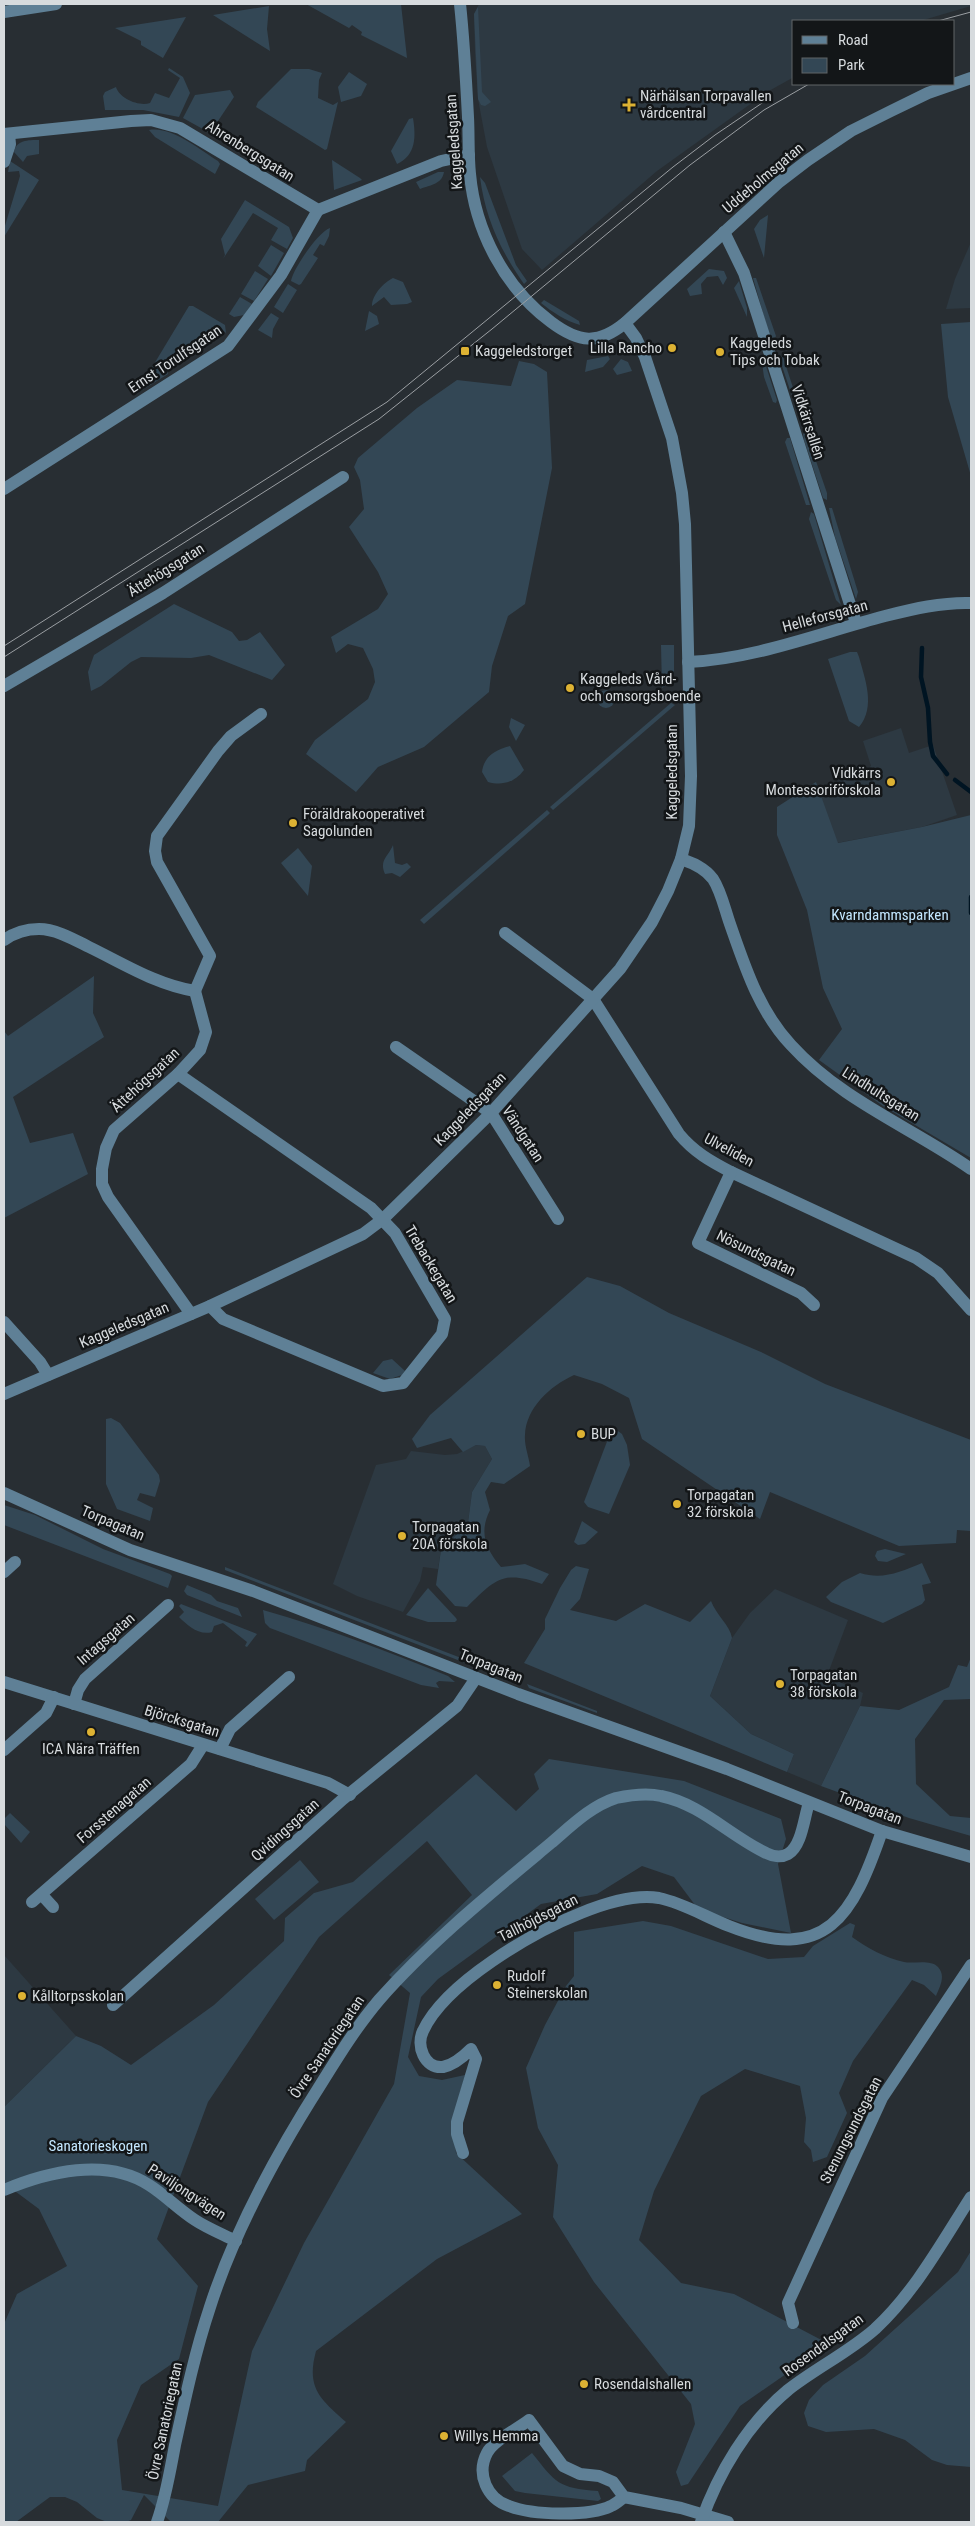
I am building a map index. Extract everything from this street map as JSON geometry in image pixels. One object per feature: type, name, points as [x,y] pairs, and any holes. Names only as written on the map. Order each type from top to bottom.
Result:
[{"type":"street","points":[[4,12],[56,4]]},
{"type":"street","name":"Kaggeledsgatan","points":[[4,1394],[210,1306],[363,1234],[383,1219],[491,1113],[630,956],[648,929],[668,891],[681,859],[689,826],[690,803],[688,662],[685,524],[678,467],[672,438],[645,357],[626,323],[612,334],[601,338],[582,339],[573,336],[538,312],[514,288],[488,242],[480,222],[470,175],[460,4]]},
{"type":"street","name":"Uddeholmsgatan","points":[[955,84],[971,78]]},
{"type":"street","name":"Uddeholmsgatan","points":[[626,323],[778,183],[851,131],[928,93],[951,85]]},
{"type":"street","name":"Ahrenbergsgatan","points":[[6,134],[131,121],[166,122],[210,144],[318,210]]},
{"type":"street","points":[[4,162],[10,144],[6,134]]},
{"type":"street","points":[[318,210],[441,162],[469,155]]},
{"type":"street","name":"Ernst Torulfsgatan","points":[[4,489],[228,346],[281,275],[318,210]]},
{"type":"street","name":"Vidkärrsallén","points":[[724,232],[744,272],[856,623]]},
{"type":"street","name":"Ättehögsgatan","points":[[4,686],[163,593],[343,477]]},
{"type":"street","name":"Helleforsgatan","points":[[688,662],[708,661],[763,649],[856,623],[928,606],[971,603]]},
{"type":"street","points":[[4,940],[13,934],[39,929],[48,931],[75,941],[171,986],[195,991],[210,956],[157,862],[155,851],[158,836],[218,751],[231,736],[261,714]]},
{"type":"street","name":"Lindhultsgatan","points":[[681,859],[699,866],[714,880],[755,991],[790,1045],[821,1074],[858,1102],[971,1169]]},
{"type":"street","name":"Ulveliden","points":[[505,934],[593,999],[679,1134],[702,1156],[731,1172],[916,1258],[938,1274],[971,1310]]},
{"type":"street","name":"Ättehögsgatan","points":[[191,1314],[108,1197],[102,1184],[106,1148],[114,1130],[178,1074],[200,1050],[206,1032],[195,991]]},
{"type":"street","name":"Vändgatan","points":[[396,1047],[491,1113],[558,1219]]},
{"type":"street","name":"Trebackegatan","points":[[178,1074],[352,1193],[383,1219],[395,1233],[445,1319],[442,1334],[403,1383],[383,1386],[223,1319],[210,1306]]},
{"type":"street","name":"Nösundsgatan","points":[[731,1172],[698,1243],[801,1293],[814,1304]]},
{"type":"street","points":[[4,1322],[40,1362],[48,1375]]},
{"type":"street","name":"Torpagatan","points":[[4,1493],[130,1550],[253,1591],[476,1678],[718,1765],[882,1831],[971,1857]]},
{"type":"street","points":[[4,1572],[15,1562]]},
{"type":"street","name":"Intagsgatan","points":[[74,1704],[78,1690],[85,1679],[168,1605]]},
{"type":"street","points":[[220,1749],[230,1729],[289,1677]]},
{"type":"street","name":"Qvidingsgatan","points":[[113,2006],[350,1795],[457,1706],[476,1678]]},
{"type":"street","name":"Björcksgatan","points":[[4,1682],[328,1783],[350,1795]]},
{"type":"street","points":[[4,1750],[46,1713],[54,1697]]},
{"type":"street","name":"Forsstenagatan","points":[[53,1907],[37,1898],[191,1764],[203,1745]]},
{"type":"street","name":"Övre Sanatoriegatan","points":[[157,2522],[170,2481],[196,2350],[210,2304],[236,2241],[294,2126],[344,2047],[379,2001],[450,1929],[586,1813],[614,1799],[636,1795],[660,1795],[699,1811],[768,1854],[781,1856],[790,1853],[796,1844],[809,1803]]},
{"type":"street","name":"Tallhöjdsgatan","points":[[463,2153],[457,2134],[457,2122],[476,2059],[471,2049],[450,2064],[437,2066],[431,2064],[423,2055],[421,2039],[422,2032],[435,2012],[480,1968],[583,1912],[613,1903],[641,1898],[658,1898],[745,1932],[770,1939],[797,1940],[811,1936],[835,1921],[855,1900],[882,1831]]},
{"type":"street","name":"Stenungsundsgatan","points":[[794,2323],[788,2303],[867,2127],[882,2098],[971,1964]]},
{"type":"street","name":"Paviljongvägen","points":[[4,2190],[58,2172],[112,2171],[131,2176],[149,2185],[196,2221],[236,2241]]},
{"type":"street","name":"Rosendalsgatan","points":[[703,2519],[733,2456],[751,2428],[787,2391],[874,2329],[896,2308],[915,2283],[971,2197]]},
{"type":"street","points":[[624,2497],[612,2506],[578,2514],[519,2509],[501,2503],[483,2481],[482,2464],[487,2452],[496,2443],[529,2420],[541,2439],[563,2466],[580,2474],[600,2476],[613,2482],[624,2497],[671,2505],[703,2519],[728,2522]]},
{"type":"shaded area","points":[[479,4],[971,4],[971,6],[923,20],[792,20],[792,78],[767,92],[657,171],[542,270],[522,249],[487,147],[478,99],[474,14]]},
{"type":"shaded area","points":[[971,242],[971,308],[946,309],[955,279]]},
{"type":"shaded area","name":"Vidkärrs Montessoriförskola","points":[[901,728],[909,753],[933,745],[957,815],[922,827],[826,845],[811,789],[858,775],[871,766],[863,741]]},
{"type":"shaded area","name":"Torpagatan 20A förskola","points":[[476,1445],[485,1446],[492,1459],[472,1492],[468,1523],[441,1550],[438,1569],[423,1567],[420,1581],[403,1612],[357,1596],[333,1584],[376,1465],[406,1459],[411,1451],[445,1455],[457,1454]]},
{"type":"shaded area","name":"Torpagatan 38 förskola","points":[[775,1589],[848,1620],[827,1676],[863,1693],[860,1706],[821,1786],[787,1772],[794,1754],[751,1734],[710,1696],[732,1638],[750,1613]]},
{"type":"shaded area","name":"Kålltorpsskolan","points":[[4,1955],[76,2036],[4,2107]]},
{"type":"green space","points":[[306,4],[401,4],[407,58],[361,35],[362,32],[352,25],[349,28]]},
{"type":"green space","points":[[269,6],[267,29],[270,51],[213,15]]},
{"type":"green space","points":[[478,7],[482,92],[491,102],[485,106],[481,105],[478,99],[474,14]]},
{"type":"green space","points":[[186,17],[163,58],[141,45],[141,41],[115,28]]},
{"type":"green space","points":[[169,68],[183,77],[190,93],[179,117],[143,110],[105,110],[103,96],[105,92],[116,87],[121,95],[135,103],[150,103],[155,93],[169,98],[180,78],[168,70]]},
{"type":"green space","points":[[291,69],[309,69],[322,73],[319,80],[318,98],[333,105],[338,102],[327,149],[325,150],[256,107],[258,102]]},
{"type":"green space","points":[[349,72],[367,84],[361,96],[341,102],[338,87]]},
{"type":"green space","points":[[230,90],[234,97],[210,133],[183,118],[195,95]]},
{"type":"green space","points":[[413,118],[413,145],[408,156],[397,164],[391,151],[409,119]]},
{"type":"green space","points":[[149,130],[158,130],[176,135],[218,161],[220,164],[215,174],[155,137]]},
{"type":"green space","points":[[39,140],[39,154],[27,156],[23,162],[14,152],[20,143]]},
{"type":"green space","points":[[332,160],[360,178],[362,180],[334,190]]},
{"type":"green space","points":[[10,161],[39,180],[4,237],[4,229],[20,176],[19,171],[8,172]]},
{"type":"green space","points":[[438,172],[444,172],[438,182],[420,189],[416,182]]},
{"type":"green space","points":[[480,177],[485,183],[516,265],[527,281],[524,284],[508,259],[495,233],[482,192]]},
{"type":"green space","points":[[245,200],[289,227],[293,238],[287,249],[271,240],[278,228],[253,213],[223,259],[225,255],[221,239]]},
{"type":"green space","points":[[768,215],[764,258],[754,229],[760,220]]},
{"type":"green space","points":[[330,228],[329,236],[324,246],[320,244],[313,255],[318,258],[301,284],[299,285],[291,281],[296,268],[307,252],[319,236]]},
{"type":"green space","points":[[271,245],[284,253],[271,276],[258,266]]},
{"type":"green space","points":[[709,269],[724,271],[727,278],[723,285],[718,276],[707,277],[701,284],[702,294],[690,296],[687,289]]},
{"type":"green space","points":[[255,271],[268,279],[254,301],[241,294]]},
{"type":"green space","points":[[393,278],[403,282],[412,302],[391,305],[384,297],[372,306],[372,302],[379,290]]},
{"type":"green space","points":[[753,278],[756,278],[776,336],[775,338],[770,338]]},
{"type":"green space","points":[[739,281],[747,308],[747,317],[734,288]]},
{"type":"green space","points":[[288,284],[297,290],[283,313],[274,307]]},
{"type":"green space","points":[[240,297],[252,304],[244,315],[234,317],[229,314]]},
{"type":"green space","points":[[544,300],[579,321],[580,325],[564,319],[550,310],[541,303]]},
{"type":"green space","points":[[189,306],[193,306],[225,325],[226,333],[217,325],[163,362],[168,374],[136,394]]},
{"type":"green space","points":[[369,311],[377,316],[379,324],[365,331]]},
{"type":"green space","points":[[271,313],[279,318],[273,329],[272,338],[258,330]]},
{"type":"green space","points":[[971,322],[971,476],[948,397],[941,324]]},
{"type":"green space","points":[[778,354],[783,357],[799,406],[797,411]]},
{"type":"green space","points":[[608,356],[610,359],[603,367],[585,372],[587,360]]},
{"type":"green space","points":[[621,359],[628,362],[632,371],[617,375],[613,369]]},
{"type":"green space","points":[[764,360],[777,400],[776,403],[773,402],[764,377],[762,363]]},
{"type":"green space","points":[[519,361],[534,364],[547,372],[552,468],[525,604],[508,616],[492,666],[489,692],[424,747],[378,767],[356,792],[306,754],[315,740],[368,699],[375,682],[373,669],[363,648],[348,644],[336,653],[331,637],[378,609],[388,594],[378,572],[349,527],[364,509],[360,480],[354,467],[358,458],[417,408],[457,380],[511,386]]},
{"type":"green space","points":[[806,432],[827,493],[827,500],[823,498],[804,440],[803,434]]},
{"type":"green space","points":[[787,438],[790,438],[810,505],[806,505],[785,442]]},
{"type":"green space","points":[[829,508],[832,508],[858,592],[856,599],[835,537]]},
{"type":"green space","points":[[811,512],[814,514],[841,605],[836,600],[809,519]]},
{"type":"green space","points":[[174,604],[232,632],[239,641],[247,640],[260,632],[285,665],[272,680],[209,655],[191,658],[141,657],[91,691],[88,672],[94,655]]},
{"type":"green space","points":[[661,645],[674,645],[674,680],[662,688]]},
{"type":"green space","points":[[850,652],[857,652],[868,693],[867,711],[859,727],[849,721],[828,659]]},
{"type":"green space","points":[[606,690],[612,693],[615,699],[612,705],[606,708],[600,705],[597,699],[600,693]]},
{"type":"green space","points":[[671,703],[675,705],[553,810],[550,807]]},
{"type":"green space","points":[[511,718],[525,725],[516,741],[509,727]]},
{"type":"green space","points":[[510,746],[524,770],[508,782],[499,784],[488,782],[482,772],[485,762],[491,754]]},
{"type":"green space","name":"Kvarndammsparken","points":[[816,782],[838,843],[922,827],[971,815],[971,1158],[883,1106],[819,1060],[842,1029],[823,988],[807,910],[777,835],[777,807]]},
{"type":"green space","points":[[547,810],[550,813],[548,815],[424,924],[420,920]]},
{"type":"green space","points":[[393,845],[395,863],[402,865],[407,863],[411,867],[400,877],[392,873],[385,874],[383,869],[384,862]]},
{"type":"green space","points":[[298,848],[312,866],[308,896],[281,863]]},
{"type":"green space","points":[[94,976],[93,1013],[104,1037],[13,1097],[30,1143],[73,1133],[88,1174],[4,1218],[4,1031],[8,1036]]},
{"type":"green space","points":[[587,1277],[620,1286],[669,1313],[761,1352],[825,1384],[971,1440],[971,1531],[957,1530],[956,1543],[899,1546],[770,1492],[760,1519],[642,1439],[629,1398],[602,1384],[574,1375],[548,1392],[530,1416],[526,1425],[525,1439],[530,1466],[504,1484],[491,1482],[485,1492],[490,1510],[485,1526],[485,1540],[495,1560],[501,1567],[525,1564],[549,1574],[542,1584],[517,1578],[500,1580],[484,1590],[467,1607],[455,1606],[436,1585],[441,1550],[468,1523],[472,1492],[492,1459],[485,1446],[476,1445],[463,1452],[451,1438],[417,1448],[412,1439],[430,1415]]},
{"type":"green space","points":[[392,1359],[405,1371],[402,1375],[390,1379],[373,1373],[383,1361]]},
{"type":"green space","points":[[111,1418],[120,1423],[159,1475],[160,1481],[155,1497],[140,1493],[137,1500],[153,1508],[150,1521],[117,1509],[106,1484],[106,1419]]},
{"type":"green space","points":[[615,1429],[622,1434],[627,1445],[630,1465],[609,1514],[588,1507],[584,1502],[611,1431]]},
{"type":"green space","points":[[4,1505],[35,1515],[103,1549],[170,1574],[172,1576],[168,1588],[4,1525]]},
{"type":"green space","points":[[582,1521],[598,1532],[585,1544],[578,1545],[574,1542]]},
{"type":"green space","points":[[885,1549],[906,1554],[887,1562],[878,1561],[875,1556],[877,1551]]},
{"type":"green space","points":[[922,1563],[931,1583],[922,1585],[925,1600],[922,1604],[883,1623],[831,1602],[826,1597],[842,1582],[860,1573],[876,1576],[884,1575],[899,1572]]},
{"type":"green space","points":[[576,1566],[589,1569],[580,1599],[570,1610],[616,1621],[645,1604],[690,1622],[711,1601],[729,1629],[732,1638],[710,1696],[751,1734],[794,1754],[787,1772],[524,1663],[545,1629],[545,1619],[560,1588],[571,1570]]},
{"type":"green space","points":[[225,1567],[482,1666],[481,1669],[225,1570]]},
{"type":"green space","points":[[187,1585],[211,1595],[217,1601],[238,1608],[242,1617],[187,1595],[184,1591]]},
{"type":"green space","points":[[428,1588],[456,1618],[455,1622],[428,1622],[406,1615]]},
{"type":"green space","points":[[181,1604],[257,1634],[247,1647],[245,1646],[247,1642],[223,1623],[214,1626],[212,1632],[198,1631],[179,1617],[184,1612],[179,1606]]},
{"type":"green space","points":[[263,1610],[334,1632],[380,1649],[448,1676],[455,1682],[439,1681],[436,1683],[439,1688],[421,1685],[270,1628],[265,1623]]},
{"type":"green space","points":[[971,1657],[971,1699],[944,1700],[915,1739],[916,1784],[950,1816],[971,1818],[971,1836],[909,1818],[821,1786],[860,1706],[899,1710],[949,1687],[958,1665],[967,1667]]},
{"type":"green space","points":[[527,1684],[597,1711],[597,1713],[529,1688]]},
{"type":"green space","name":"Sanatorieskogen","points":[[549,1759],[684,1781],[781,1819],[786,1839],[778,1864],[791,1933],[742,1923],[698,1909],[674,1877],[642,1866],[597,1894],[541,1904],[438,1979],[421,1997],[408,2057],[419,2076],[442,2080],[465,2075],[453,2119],[456,2153],[522,2214],[437,2259],[316,2351],[313,2364],[314,2384],[322,2399],[346,2422],[307,2460],[305,2471],[248,2485],[218,2522],[170,2521],[144,2495],[131,2520],[126,2522],[107,2522],[97,2518],[77,2502],[65,2497],[50,2497],[16,2522],[4,2522],[4,2324],[17,2294],[67,2266],[39,2209],[4,2183],[4,2107],[76,2036],[101,2046],[131,2065],[214,2005],[284,1941],[285,1918],[314,1893],[353,1882],[476,1774],[516,1811],[539,1789],[534,1774]],"holes":[[[427,1841],[472,1895],[389,1975],[410,1993],[394,2084],[304,2243],[252,2351],[218,2506],[122,2490],[117,2440],[141,2385],[179,2359],[198,2286],[157,2239],[208,2102],[319,1937]]]},
{"type":"green space","points":[[10,1813],[30,1832],[21,1843],[4,1824],[4,1819]]},
{"type":"green space","points":[[300,1860],[319,1882],[274,1920],[255,1899]]},
{"type":"green space","points":[[643,1921],[671,1926],[768,1959],[804,1957],[813,1946],[850,1923],[855,1925],[852,1937],[864,1945],[897,1960],[931,1963],[938,1967],[942,1974],[936,1996],[924,1985],[912,1980],[853,2061],[839,2093],[847,2113],[827,2157],[813,2162],[811,2150],[804,2142],[806,2118],[800,2086],[745,2069],[701,2096],[654,2191],[639,2240],[681,2283],[734,2294],[829,2344],[740,2406],[688,2484],[681,2486],[676,2472],[695,2424],[691,2404],[594,2282],[553,2217],[558,2165],[538,2128],[526,2068],[545,2025],[566,1986],[574,1976],[574,1932]]},
{"type":"green space","points":[[971,2251],[971,2467],[947,2465],[932,2460],[905,2440],[874,2429],[826,2432],[808,2426],[804,2413],[809,2400],[823,2385],[865,2356],[958,2272]]},
{"type":"green space","points":[[532,2453],[559,2482],[574,2488],[598,2491],[601,2499],[598,2501],[515,2491],[502,2476]]},
{"type":"waterway","points":[[922,648],[921,677],[928,708],[930,742],[933,756],[947,774]]},
{"type":"waterway","points":[[955,780],[971,792]]},
{"type":"waterway","points":[[971,897],[971,913]]},
{"type":"tram line","points":[[942,20],[971,12]]},
{"type":"tram line","points":[[4,657],[379,419],[492,329],[690,165],[764,110],[807,85]]},
{"type":"tram line","points":[[4,646],[387,402],[673,167],[715,135],[768,99]]},
{"type":"place","name":"Närhälsan Torpavallen vårdcentral","points":[[629,105]]},
{"type":"place","name":"Lilla Rancho","points":[[672,348]]},
{"type":"place","name":"Kaggeledstorget","points":[[465,351]]},
{"type":"place","name":"Kaggeleds Tips och Tobak","points":[[720,352]]},
{"type":"place","name":"Kaggeleds Vård- och omsorgsboende","points":[[570,688]]},
{"type":"place","name":"Vidkärrs Montessoriförskola","points":[[891,782]]},
{"type":"place","name":"Föräldrakooperativet Sagolunden","points":[[293,823]]},
{"type":"place","name":"BUP","points":[[581,1434]]},
{"type":"place","name":"Torpagatan 32 förskola","points":[[677,1504]]},
{"type":"place","name":"Torpagatan 20A förskola","points":[[402,1536]]},
{"type":"place","name":"Torpagatan 38 förskola","points":[[780,1684]]},
{"type":"place","name":"ICA Nära Träffen","points":[[91,1732]]},
{"type":"place","name":"Rudolf Steinerskolan","points":[[497,1985]]},
{"type":"place","name":"Kålltorpsskolan","points":[[22,1996]]},
{"type":"place","name":"Rosendalshallen","points":[[584,2384]]},
{"type":"place","name":"Willys Hemma","points":[[444,2436]]}]
